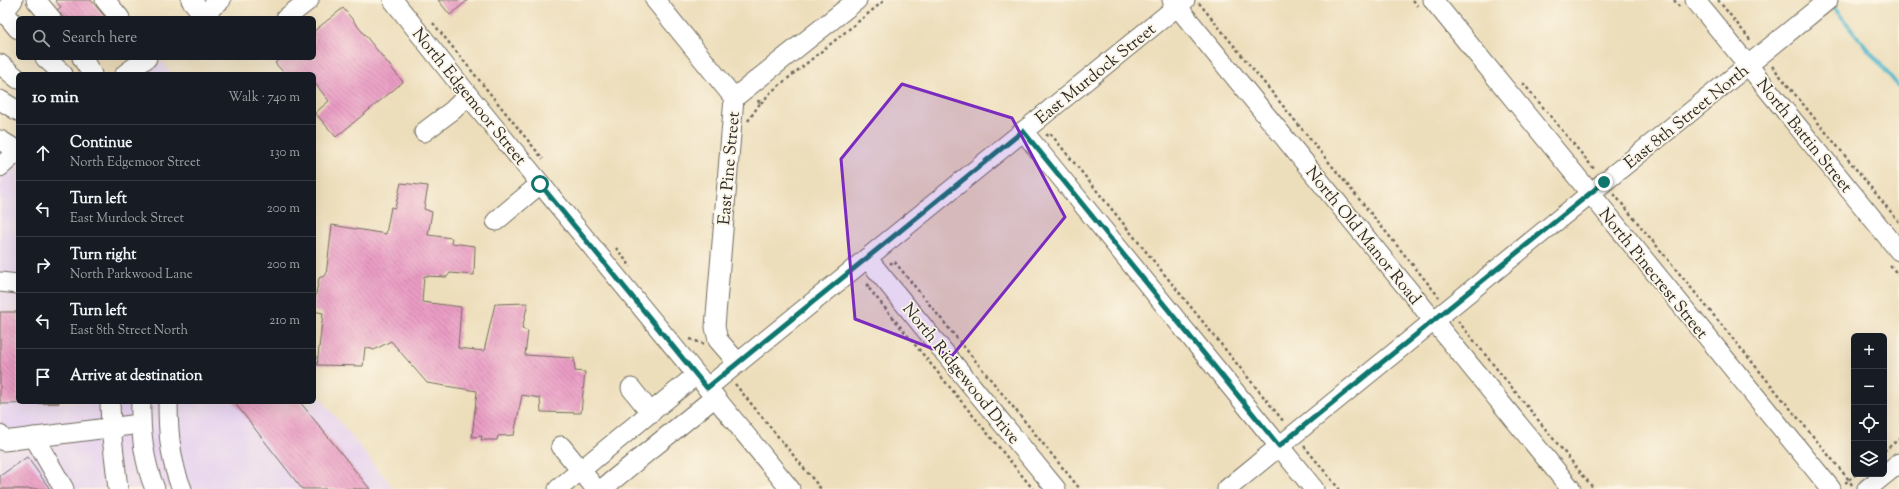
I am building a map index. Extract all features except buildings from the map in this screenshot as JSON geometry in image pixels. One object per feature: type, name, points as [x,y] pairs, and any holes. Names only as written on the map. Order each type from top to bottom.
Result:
[{"type":"street","points":[[36,0],[49,16]]},
{"type":"street","points":[[105,0],[118,16]]},
{"type":"street","points":[[197,11],[221,0]]},
{"type":"street","points":[[289,16],[309,0]]},
{"type":"street","name":"North Edgemoor Street","points":[[393,0],[540,184],[790,489]]},
{"type":"street","points":[[655,0],[734,98]]},
{"type":"street","name":"East Pine Street","points":[[732,368],[718,340],[714,327],[734,98],[857,0]]},
{"type":"street","name":"North Pinecrest Street","points":[[1433,0],[1597,188],[1837,487]]},
{"type":"street","name":"North Battin Street","points":[[1695,0],[1755,59],[1899,251]]},
{"type":"street","name":"East 8th Street North","points":[[1227,489],[1828,0]]},
{"type":"street","name":"North Old Manor Road","points":[[1178,2],[1441,315],[1571,489]]},
{"type":"street","name":"East Murdock Street","points":[[706,387],[732,368],[1023,131],[1178,2]]},
{"type":"street","points":[[6,10],[16,26]]},
{"type":"street","points":[[47,60],[61,72]]},
{"type":"street","points":[[83,60],[91,72]]},
{"type":"street","points":[[128,72],[144,60]]},
{"type":"street","points":[[0,64],[16,77]]},
{"type":"street","points":[[424,132],[453,110],[468,95]]},
{"type":"street","points":[[0,100],[16,110]]},
{"type":"street","points":[[1023,131],[1314,489]]},
{"type":"street","points":[[0,140],[16,150]]},
{"type":"street","points":[[0,167],[16,153]]},
{"type":"street","points":[[496,221],[540,184]]},
{"type":"street","name":"North Ridgewood Drive","points":[[867,258],[1056,489]]},
{"type":"street","points":[[558,489],[651,413],[706,387]]},
{"type":"street","points":[[602,489],[706,387]]},
{"type":"street","points":[[631,388],[651,413]]},
{"type":"street","points":[[110,404],[117,489]]},
{"type":"street","points":[[141,404],[140,424],[151,479],[155,489]]},
{"type":"street","points":[[168,404],[168,424],[174,472],[182,489]]},
{"type":"street","points":[[1,439],[34,437],[140,424]]},
{"type":"street","points":[[34,437],[64,489]]},
{"type":"street","points":[[561,446],[596,489]]},
{"type":"street","points":[[1867,489],[1899,463]]},
{"type":"path","points":[[758,106],[772,92],[885,0]]},
{"type":"path","points":[[1196,0],[1441,315],[1594,489]]},
{"type":"path","points":[[1718,0],[1755,59],[1899,222]]},
{"type":"path","points":[[429,18],[546,164]]},
{"type":"path","points":[[1520,79],[1597,188],[1848,480]]},
{"type":"path","points":[[1050,133],[1338,489]]},
{"type":"path","points":[[615,248],[635,272]]},
{"type":"path","points":[[894,261],[1080,489]]},
{"type":"path","points":[[687,336],[691,341],[704,344],[708,348]]},
{"type":"path","points":[[732,368],[821,489]]},
{"type":"path","points":[[1887,448],[1899,438]]},
{"type":"path","points":[[1837,487],[1852,477]]},
{"type":"highlighted area","points":[[902,84],[1012,118],[1065,217],[952,356],[855,319],[841,159]]},
{"type":"shaded area","points":[[162,61],[170,72],[148,72]]},
{"type":"shaded area","points":[[16,144],[16,404],[316,404],[316,392],[394,489],[0,489],[0,156]]},
{"type":"waterway","points":[[1831,4],[1899,87]]},
{"type":"route","points":[[540,184],[707,388],[1023,131],[1279,446],[1604,182]]}]
